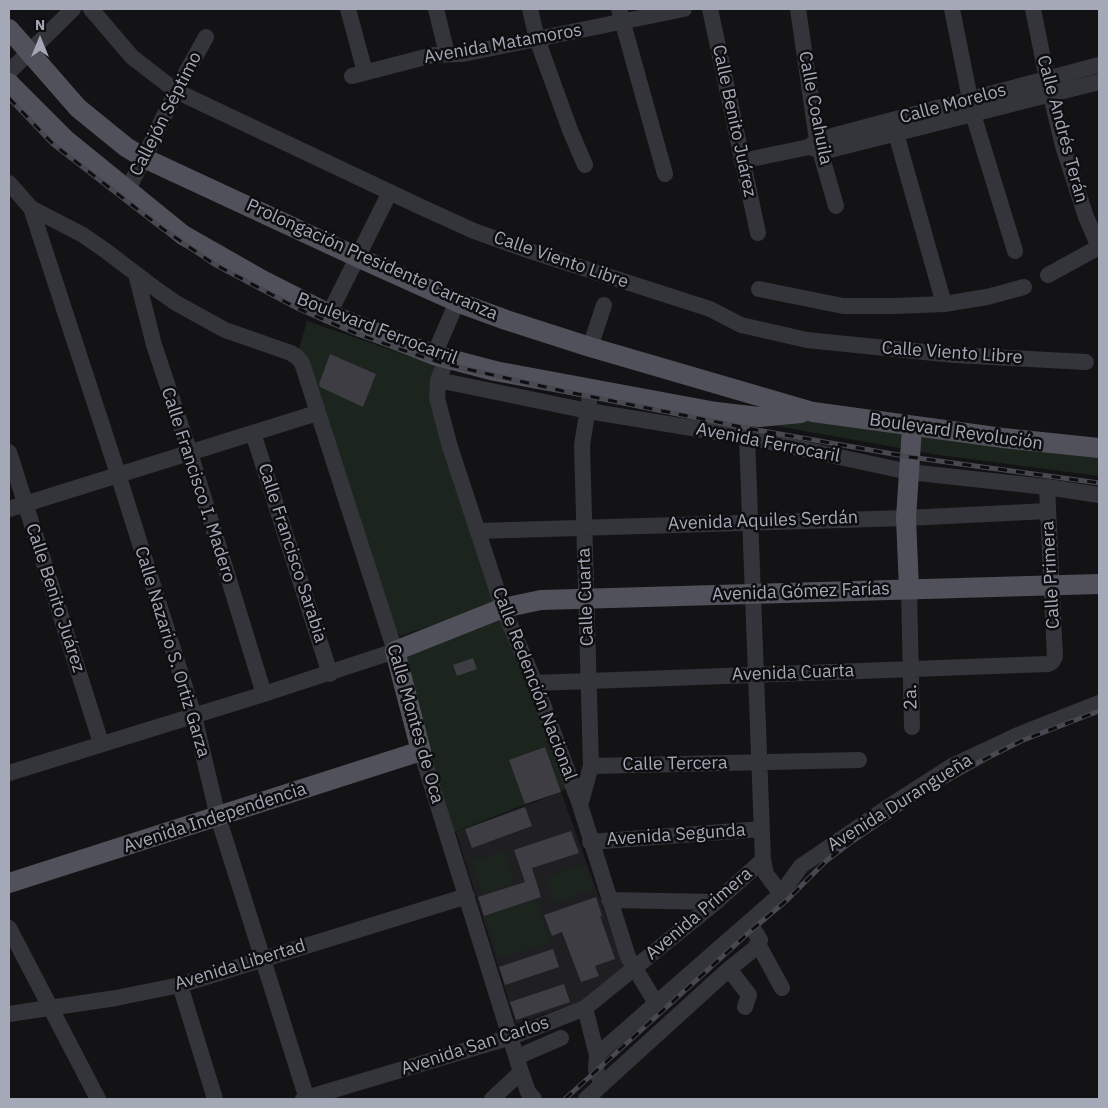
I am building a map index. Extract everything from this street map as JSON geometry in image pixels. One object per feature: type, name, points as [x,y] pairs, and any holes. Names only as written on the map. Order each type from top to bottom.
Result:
[{"type":"main road","name":"Prolongación Presidente Carranza","points":[[9,29],[78,108],[120,142],[144,158],[457,302],[590,347],[813,412]]},
{"type":"main road","name":"Boulevard Ferrocarril","points":[[9,83],[66,140],[183,235],[262,280],[329,314],[441,357],[495,371],[716,412],[759,417],[813,412]]},
{"type":"main road","name":"Boulevard Revolución","points":[[813,412],[1053,445],[1099,448]]},
{"type":"main road","points":[[909,589],[906,518],[912,427]]},
{"type":"main road","name":"Avenida Gómez Farías","points":[[503,608],[541,600],[1099,584]]},
{"type":"main road","points":[[394,651],[503,608]]},
{"type":"main road","name":"Calle Montes de Oca","points":[[394,651],[421,751]]},
{"type":"main road","name":"Avenida Independencia","points":[[9,883],[218,818],[421,751]]},
{"type":"street","points":[[9,72],[73,9]]},
{"type":"street","name":"Calle Viento Libre","points":[[92,9],[132,57],[176,91],[474,230],[612,278],[710,309],[741,325],[807,340],[954,356],[1086,362]]},
{"type":"street","name":"Avenida Matamoros","points":[[348,9],[358,74],[432,55],[463,54],[537,39],[620,15],[684,9]]},
{"type":"street","points":[[436,9],[447,54]]},
{"type":"street","points":[[530,9],[537,39],[585,166]]},
{"type":"street","name":"Calle Benito Juárez","points":[[710,9],[758,233]]},
{"type":"street","name":"Calle Coahuila","points":[[798,9],[816,146],[836,206]]},
{"type":"street","points":[[952,9],[971,107],[1015,251]]},
{"type":"street","name":"Calle Andrés Terán","points":[[1033,9],[1063,146],[1086,217],[1099,247]]},
{"type":"street","points":[[620,15],[665,174]]},
{"type":"street","name":"Callejón Séptimo","points":[[127,190],[176,91],[206,37]]},
{"type":"street","name":"Calle Morelos","points":[[1049,87],[1099,65]]},
{"type":"street","name":"Calle Morelos","points":[[742,162],[894,127],[1049,87],[1099,82]]},
{"type":"street","points":[[894,127],[944,304]]},
{"type":"street","points":[[9,183],[31,208],[83,236],[136,274]]},
{"type":"street","points":[[329,314],[390,192]]},
{"type":"street","name":"Calle Nazario S. Ortiz Garza","points":[[31,208],[118,474],[194,716],[218,818],[305,1099]]},
{"type":"street","points":[[1048,275],[1099,247]]},
{"type":"street","name":"Calle Montes de Oca","points":[[136,274],[176,303],[225,330],[291,353],[297,356],[302,363],[394,651]]},
{"type":"street","name":"Calle Francisco I. Madero","points":[[136,274],[154,345],[190,453],[264,694]]},
{"type":"street","points":[[758,289],[843,306],[894,306],[944,304],[988,297],[1024,287]]},
{"type":"street","name":"Calle Redención Nacional","points":[[457,302],[441,357],[437,398],[450,447],[503,608],[535,683],[580,804],[590,842],[628,957],[656,1002]]},
{"type":"street","points":[[590,347],[604,305]]},
{"type":"street","name":"Avenida Ferrocaril","points":[[438,380],[588,411],[747,437],[909,472],[1047,487],[1099,495]]},
{"type":"street","name":"Calle Cuarta","points":[[580,804],[591,766],[582,445],[591,389]]},
{"type":"street","points":[[9,509],[317,413]]},
{"type":"street","name":"Calle Francisco Sarabia","points":[[253,433],[330,674]]},
{"type":"street","points":[[747,437],[763,860],[766,874],[781,894]]},
{"type":"street","name":"Calle Benito Juárez","points":[[9,452],[101,744]]},
{"type":"street","name":"Calle Primera","points":[[1047,487],[1055,657],[1052,662]]},
{"type":"street","name":"Avenida Aquiles Serdán","points":[[478,531],[750,521],[906,518],[1048,511]]},
{"type":"street","name":"2a.","points":[[909,589],[912,727]]},
{"type":"street","points":[[9,773],[330,674],[394,651]]},
{"type":"street","name":"Avenida Cuarta","points":[[535,683],[1052,662]]},
{"type":"street","name":"Avenida Durangueña","points":[[597,1055],[781,894],[801,866],[888,806],[952,766],[1018,735],[1099,703]]},
{"type":"street","name":"Calle Montes de Oca","points":[[421,751],[528,1092],[534,1099]]},
{"type":"street","name":"Calle Tercera","points":[[591,766],[859,760]]},
{"type":"street","name":"Avenida Segunda","points":[[590,842],[762,829]]},
{"type":"street","name":"Avenida Primera","points":[[634,967],[716,902],[763,860]]},
{"type":"street","name":"Avenida Libertad","points":[[9,1014],[116,998],[180,985],[467,896]]},
{"type":"street","points":[[609,900],[716,902]]},
{"type":"street","points":[[586,1099],[758,944],[760,940],[749,922]]},
{"type":"street","points":[[9,928],[98,1099]]},
{"type":"street","points":[[758,944],[782,988]]},
{"type":"street","name":"Avenida San Carlos","points":[[305,1099],[511,1037],[585,1008],[634,967]]},
{"type":"street","points":[[729,969],[749,995],[745,1007]]},
{"type":"street","points":[[180,985],[215,1099]]},
{"type":"street","points":[[585,1008],[597,1055],[596,1070],[602,1085]]},
{"type":"street","points":[[492,1099],[519,1064],[561,1038]]},
{"type":"shaded area","points":[[307,321],[437,366],[433,392],[502,602],[400,636],[398,633],[393,635],[298,352]]},
{"type":"shaded area","points":[[812,417],[1099,454],[1099,476],[939,455],[776,426]]},
{"type":"shaded area","points":[[502,611],[570,787],[450,834],[398,653]]},
{"type":"shaded area","points":[[561,792],[625,969],[582,1001],[516,1024],[456,832]]},
{"type":"shaded area","points":[[504,851],[514,883],[483,894],[472,861]]},
{"type":"shaded area","points":[[584,864],[593,889],[554,902],[546,877]]},
{"type":"shaded area","points":[[536,900],[550,943],[499,959],[485,916]]},
{"type":"building","points":[[330,354],[376,374],[363,407],[320,387],[319,384]]},
{"type":"building","points":[[473,658],[477,669],[457,676],[453,665]]},
{"type":"building","points":[[545,747],[561,792],[525,804],[509,760]]},
{"type":"building","points":[[525,807],[532,826],[472,848],[465,829]]},
{"type":"building","points":[[571,831],[579,853],[532,868],[541,897],[484,916],[478,897],[525,882],[514,850]]},
{"type":"building","points":[[596,897],[602,916],[600,916],[615,959],[595,966],[599,976],[581,982],[562,932],[552,936],[544,915]]},
{"type":"building","points":[[553,949],[559,967],[505,985],[499,967]]},
{"type":"building","points":[[564,984],[570,1002],[516,1020],[510,1002]]},
{"type":"railway","points":[[9,98],[53,144],[163,229],[214,264],[299,309],[357,334],[445,364],[563,391],[757,430],[910,457],[1099,483]]},
{"type":"railway","points":[[565,1099],[787,900],[826,861],[850,843],[919,796],[985,759],[1021,741],[1099,711]]}]
